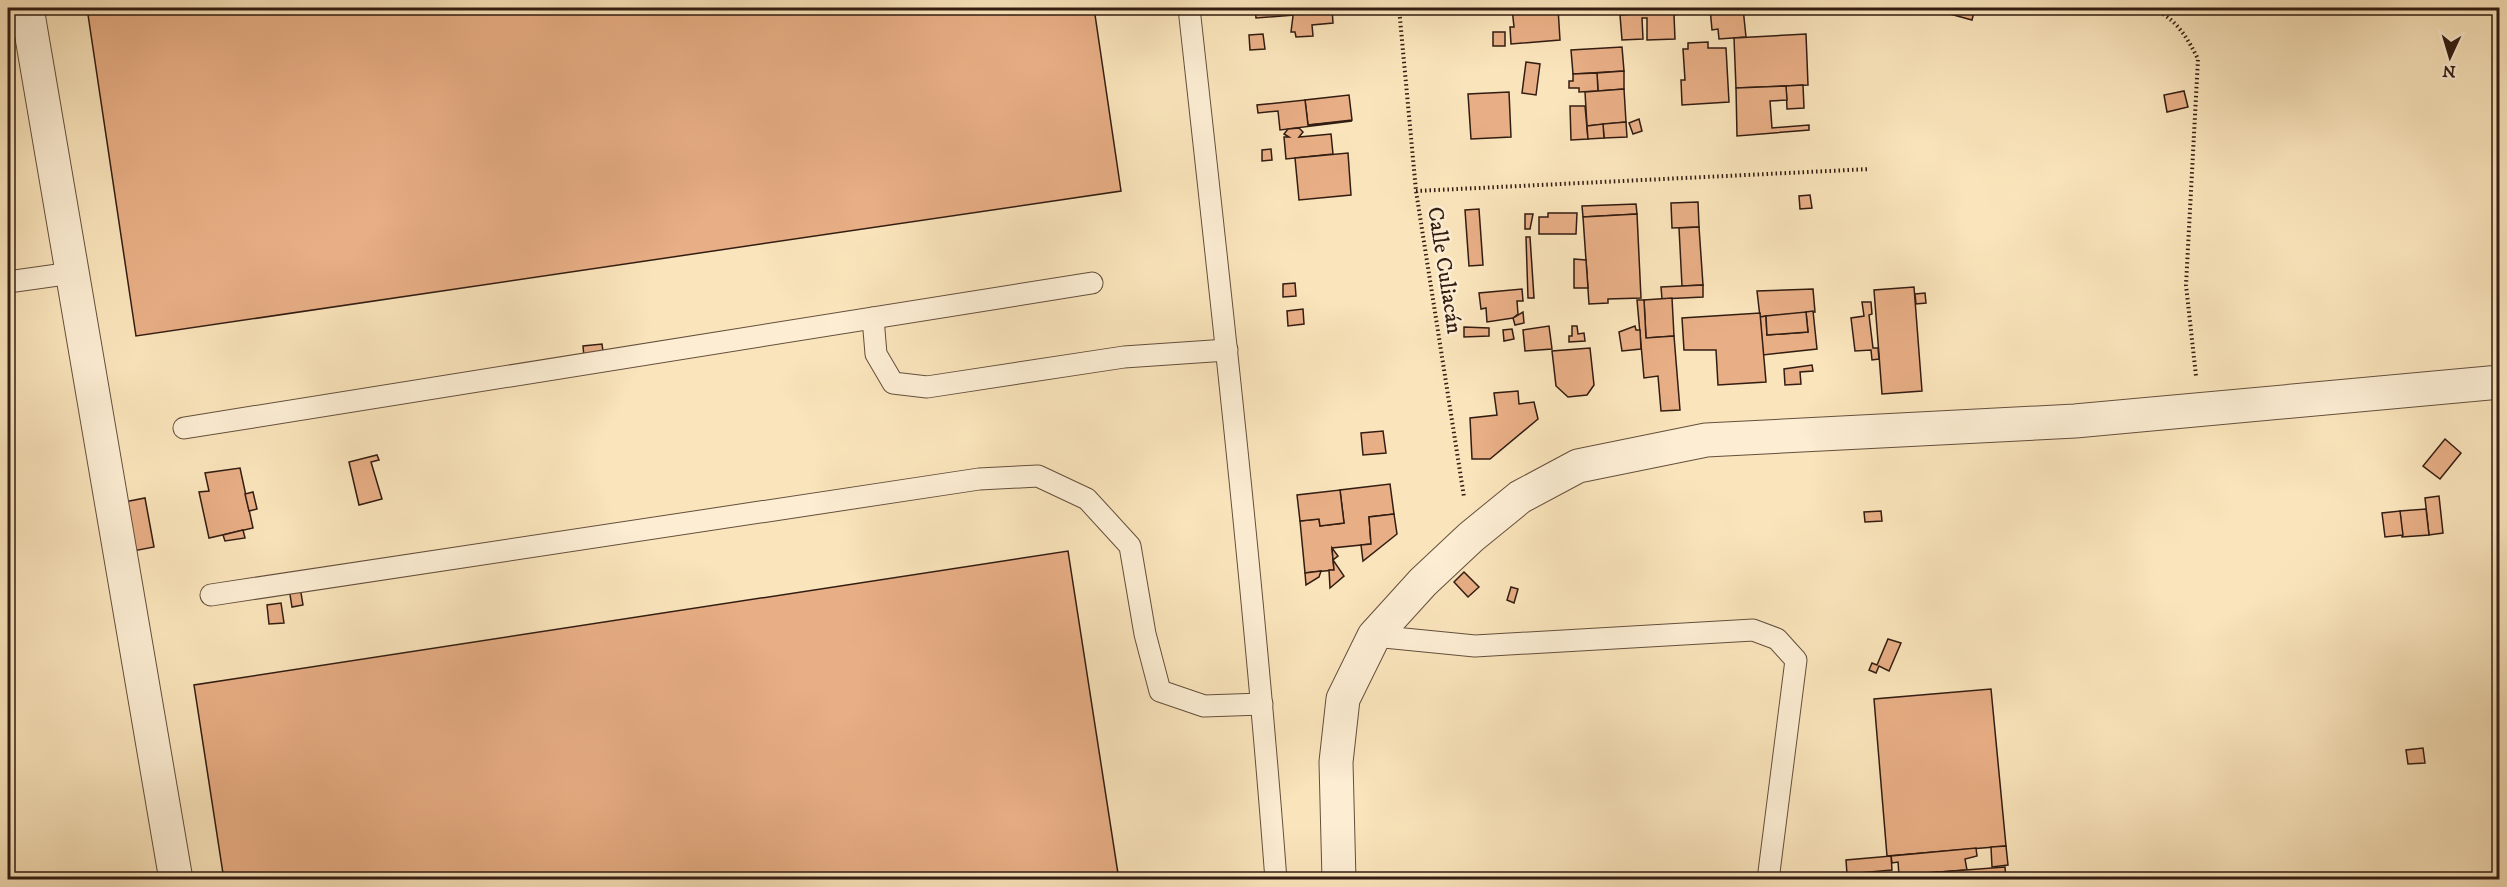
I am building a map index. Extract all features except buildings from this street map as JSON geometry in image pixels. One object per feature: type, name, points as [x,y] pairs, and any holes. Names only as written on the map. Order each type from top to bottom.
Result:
[{"type":"street","points":[[27,8],[176,879]]},
{"type":"street","points":[[1339,879],[1336,762],[1343,699],[1374,636],[1423,582],[1471,537],[1520,497],[1578,466],[1706,440],[2075,421],[2499,382]]},
{"type":"lane","points":[[1189,8],[1227,350],[1262,704],[1276,879]]},
{"type":"lane","points":[[8,282],[72,273]]},
{"type":"lane","points":[[184,428],[1092,283]]},
{"type":"lane","points":[[873,318],[876,354],[893,383],[927,387],[1124,357],[1227,350]]},
{"type":"lane","points":[[211,595],[979,479],[1038,476],[1088,499],[1130,546],[1145,634],[1160,691],[1204,706],[1262,704]]},
{"type":"lane","points":[[1374,636],[1475,646],[1753,630],[1777,639],[1796,660],[1768,879]]},
{"type":"path","name":"Calle Culiacán","points":[[1399,8],[1416,191],[1471,537]]},
{"type":"path","points":[[2151,8],[2165,13],[2187,38],[2198,59],[2186,285],[2200,409]]},
{"type":"path","points":[[1416,191],[1870,169]]}]
